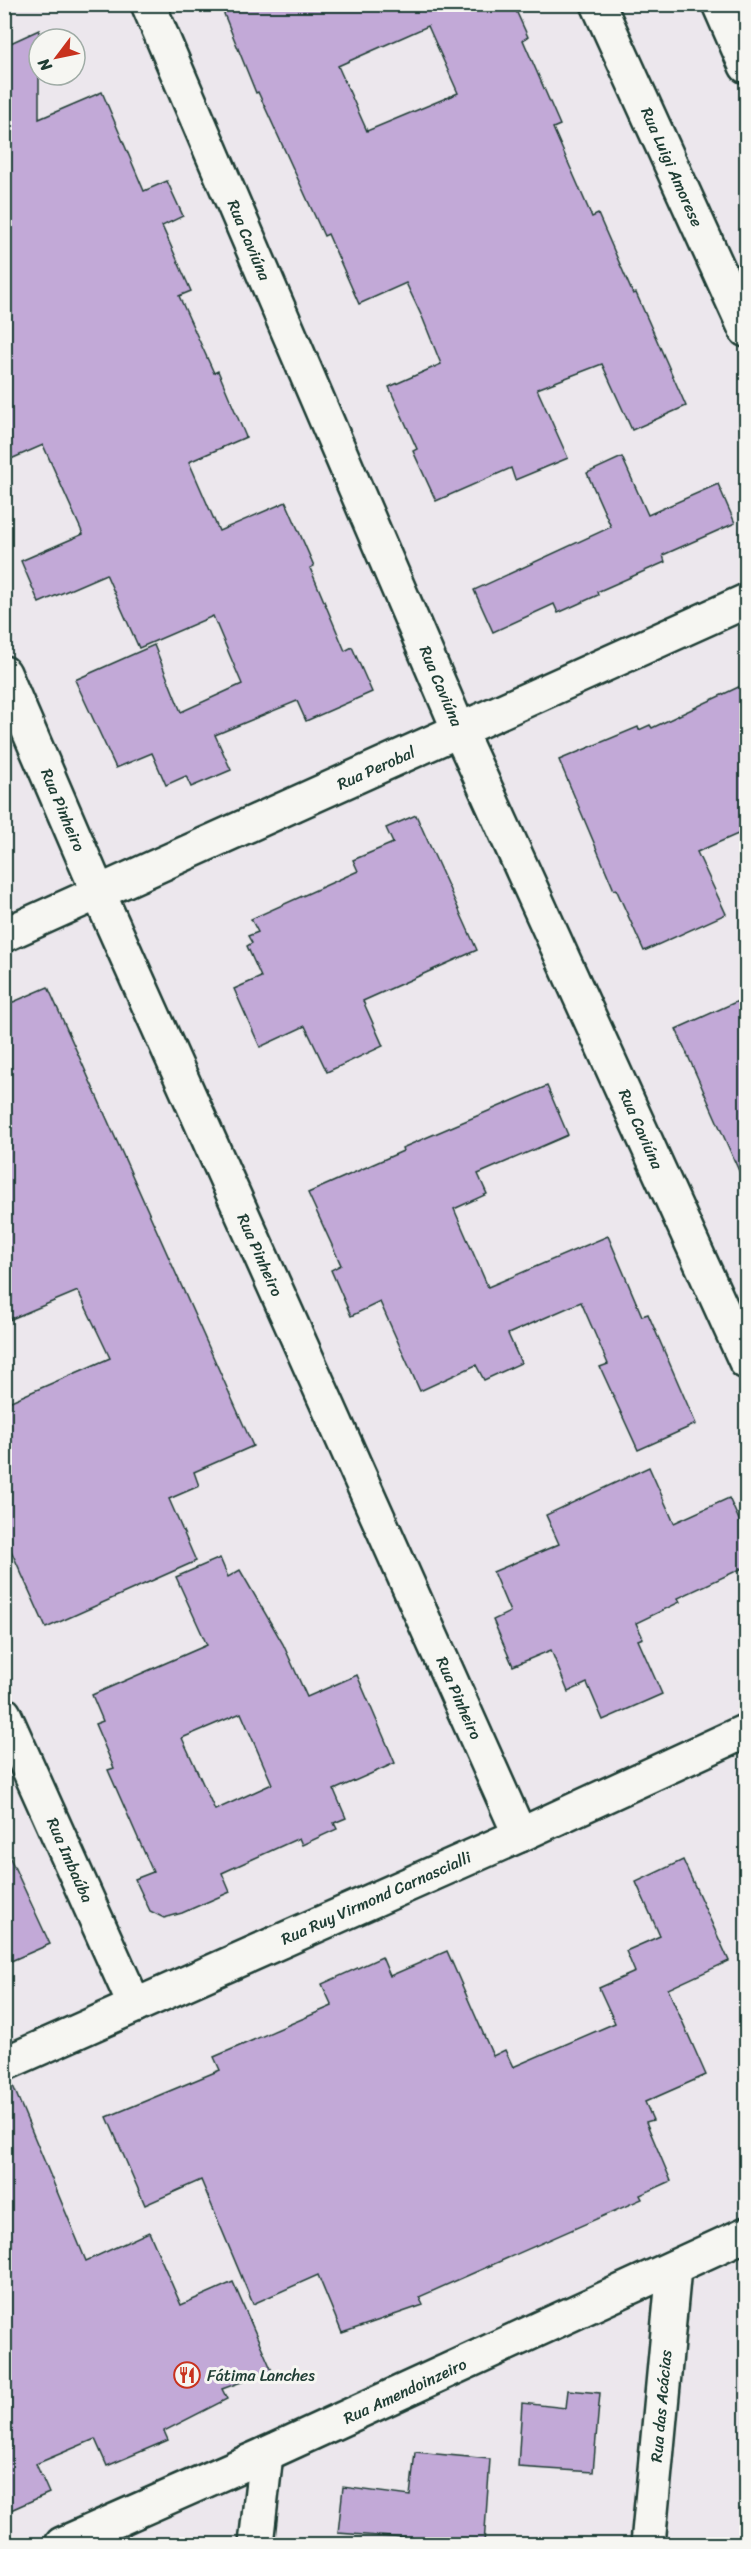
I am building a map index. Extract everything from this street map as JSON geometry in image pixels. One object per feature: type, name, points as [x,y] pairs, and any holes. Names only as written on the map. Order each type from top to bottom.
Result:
[{"type":"street","name":"Rua Caviúna","points":[[148,4],[459,730],[747,1362]]},
{"type":"street","name":"Rua Luigi Amorese","points":[[598,4],[747,330]]},
{"type":"street","points":[[719,4],[747,66]]},
{"type":"street","name":"Rua Perobal","points":[[4,935],[747,601]]},
{"type":"street","name":"Rua Pinheiro","points":[[4,673],[99,894],[520,1834]]},
{"type":"street","name":"Rua Imbaúba","points":[[4,1714],[135,2006]]},
{"type":"street","name":"Rua Ruy Virmond Carnascialli","points":[[4,2064],[747,1731]]},
{"type":"street","name":"Rua Amendoinzeiro","points":[[62,2544],[266,2454],[747,2234]]},
{"type":"street","name":"Rua das Acácias","points":[[648,2544],[674,2268]]},
{"type":"street","points":[[256,2544],[266,2454]]},
{"type":"building","points":[[220,4],[513,4],[528,37],[523,40],[560,125],[553,128],[592,217],[598,214],[633,294],[636,293],[686,406],[632,430],[602,364],[537,389],[568,458],[515,480],[511,468],[436,501],[413,451],[417,449],[389,387],[441,364],[423,319],[406,283],[359,304],[328,234],[324,236],[258,92],[256,93]],"holes":[[[428,26],[458,93],[367,131],[338,66]]]},
{"type":"building","points":[[27,35],[27,87],[39,87],[39,119],[102,92],[144,191],[167,181],[183,216],[162,226],[191,291],[179,296],[214,373],[218,371],[246,437],[189,462],[219,531],[286,502],[314,566],[310,568],[345,651],[352,647],[372,692],[306,721],[297,701],[215,735],[231,770],[191,787],[186,776],[166,785],[152,753],[116,768],[75,680],[154,645],[181,712],[242,684],[213,616],[139,648],[106,574],[39,603],[21,561],[83,534],[43,445],[4,462],[4,46]]},
{"type":"building","points":[[622,457],[648,515],[718,484],[735,523],[663,555],[665,562],[597,592],[598,595],[558,613],[554,604],[493,632],[474,590],[611,527],[587,473]]},
{"type":"building","points":[[747,683],[747,830],[697,852],[726,914],[644,951],[616,889],[614,890],[559,760],[638,727],[639,730],[650,725],[652,728]]},
{"type":"building","points":[[416,815],[477,950],[363,1001],[383,1046],[327,1072],[305,1026],[260,1047],[234,989],[261,977],[247,946],[252,943],[248,936],[258,932],[251,919],[358,871],[353,860],[393,843],[386,828]]},
{"type":"building","points":[[48,987],[253,1446],[194,1472],[199,1486],[169,1499],[196,1561],[46,1628],[4,1535],[4,1404],[110,1358],[78,1291],[4,1322],[4,1006]]},
{"type":"building","points":[[747,997],[747,1189],[676,1029]]},
{"type":"building","points":[[547,1086],[568,1135],[478,1174],[487,1194],[454,1209],[488,1287],[608,1236],[642,1316],[648,1314],[696,1424],[638,1450],[600,1367],[608,1364],[581,1302],[508,1334],[521,1363],[484,1380],[476,1365],[420,1391],[380,1302],[351,1316],[331,1270],[341,1265],[308,1193],[403,1151],[402,1148]]},
{"type":"building","points":[[649,1467],[674,1523],[729,1498],[747,1537],[747,1566],[678,1598],[680,1602],[636,1623],[643,1638],[638,1640],[662,1694],[603,1720],[587,1683],[568,1692],[551,1650],[513,1666],[493,1620],[510,1612],[493,1572],[559,1544],[546,1515]]},
{"type":"building","points":[[220,1558],[228,1577],[240,1570],[283,1644],[307,1697],[357,1675],[395,1763],[334,1790],[346,1818],[334,1823],[337,1829],[302,1845],[299,1838],[222,1873],[230,1892],[182,1913],[164,1918],[150,1911],[135,1879],[153,1872],[108,1770],[114,1768],[95,1724],[103,1721],[92,1695],[207,1645],[176,1577]],"holes":[[[241,1713],[272,1784],[215,1810],[182,1738]]]},
{"type":"building","points":[[4,1845],[50,1944],[4,1964]]},
{"type":"building","points":[[683,1860],[729,1961],[668,1989],[706,2075],[645,2102],[653,2120],[646,2122],[671,2181],[640,2195],[642,2199],[419,2297],[423,2305],[342,2333],[318,2275],[253,2304],[201,2180],[145,2205],[107,2117],[220,2070],[214,2057],[332,2006],[322,1984],[382,1957],[390,1976],[447,1951],[493,2056],[505,2050],[513,2067],[615,2023],[599,1988],[635,1972],[626,1951],[660,1936],[636,1882]]},
{"type":"building","points":[[11,2081],[86,2261],[149,2232],[181,2305],[233,2282],[272,2371],[222,2389],[227,2399],[164,2431],[168,2440],[107,2466],[95,2439],[36,2464],[49,2493],[4,2513],[4,2082]]},
{"type":"building","points":[[568,2390],[600,2393],[593,2472],[518,2467],[522,2403],[566,2408]]},
{"type":"building","points":[[415,2452],[490,2459],[484,2544],[338,2533],[343,2487],[410,2496]]},
{"type":"place","name":"Fátima Lanches","points":[[187,2375]]}]
